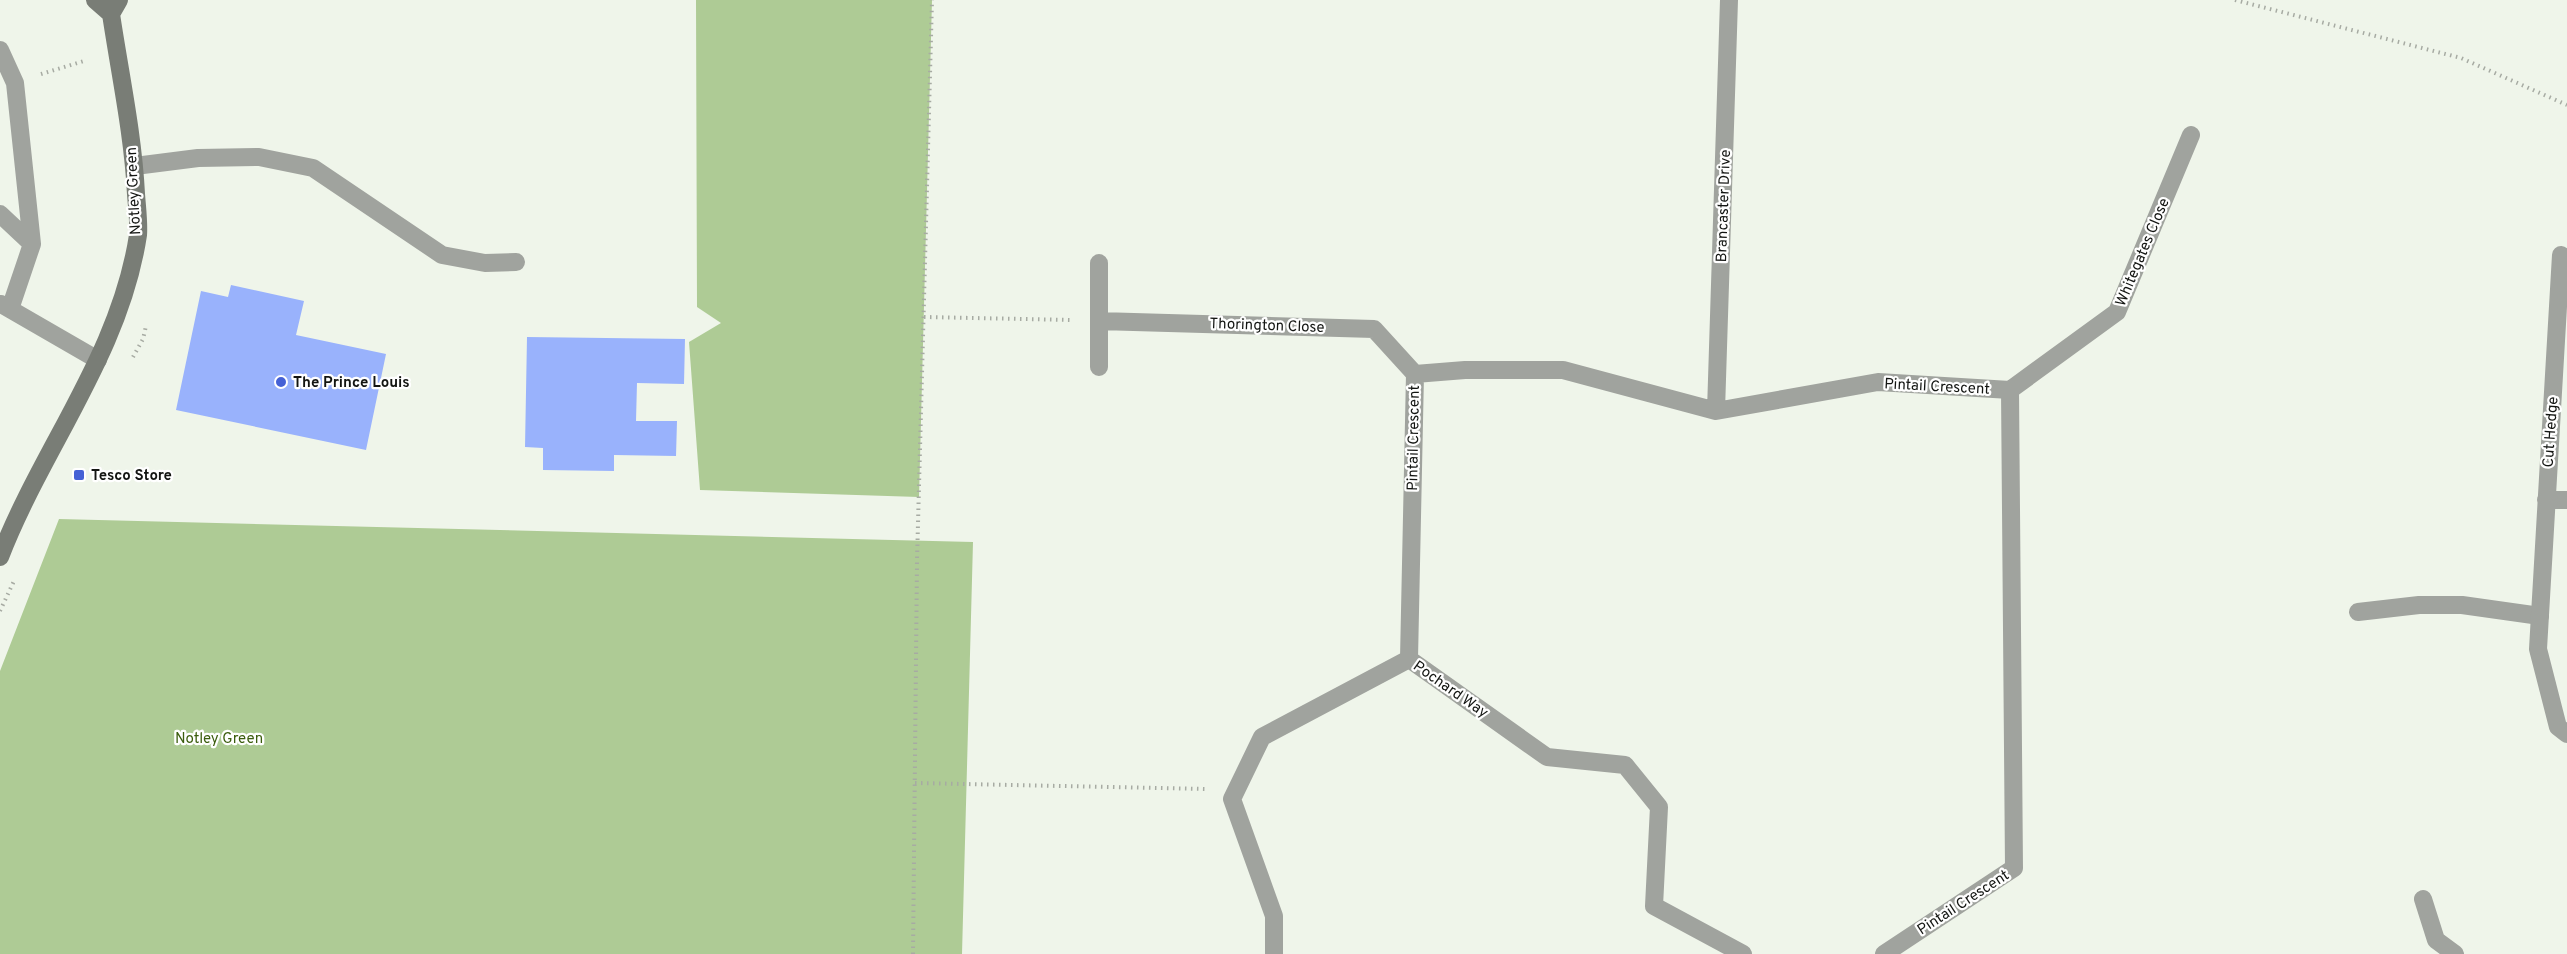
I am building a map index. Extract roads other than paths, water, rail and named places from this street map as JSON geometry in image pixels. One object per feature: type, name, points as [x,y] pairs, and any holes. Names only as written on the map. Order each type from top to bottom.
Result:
[{"type":"street","name":"Notley Green","points":[[0,557],[11,528],[98,360],[123,298],[138,233],[135,166],[115,7],[95,0]]},
{"type":"street","name":"Brancaster Drive","points":[[1716,411],[1729,0]]},
{"type":"street","points":[[0,50],[15,83],[32,244],[5,306],[98,360]]},
{"type":"street","name":"Whitegates Close","points":[[2010,390],[2117,312],[2192,135]]},
{"type":"street","points":[[135,166],[198,158],[259,157],[313,168],[442,255],[485,263],[516,262]]},
{"type":"street","points":[[0,214],[32,244]]},
{"type":"street","name":"Cut Hedge","points":[[2561,255],[2538,649],[2558,727],[2567,734]]},
{"type":"street","points":[[1099,263],[1099,367]]},
{"type":"street","name":"Thorington Close","points":[[1099,321],[1374,329],[1415,374]]},
{"type":"street","name":"Pintail Crescent","points":[[1409,659],[1415,374],[1464,370],[1563,370],[1716,411],[1878,382],[2010,390],[2014,868],[1884,954]]},
{"type":"street","points":[[2546,500],[2567,500]]},
{"type":"street","points":[[2358,612],[2420,605],[2462,605],[2540,616]]},
{"type":"street","name":"Pochard Way","points":[[1274,954],[1274,916],[1232,799],[1262,737],[1409,659],[1547,757],[1625,765],[1659,807],[1654,906],[1743,954]]},
{"type":"street","points":[[2423,899],[2436,940],[2455,954]]},
{"type":"place","name":"The Prince Louis","points":[[281,382]]},
{"type":"place","name":"Tesco Store","points":[[79,475]]}]
